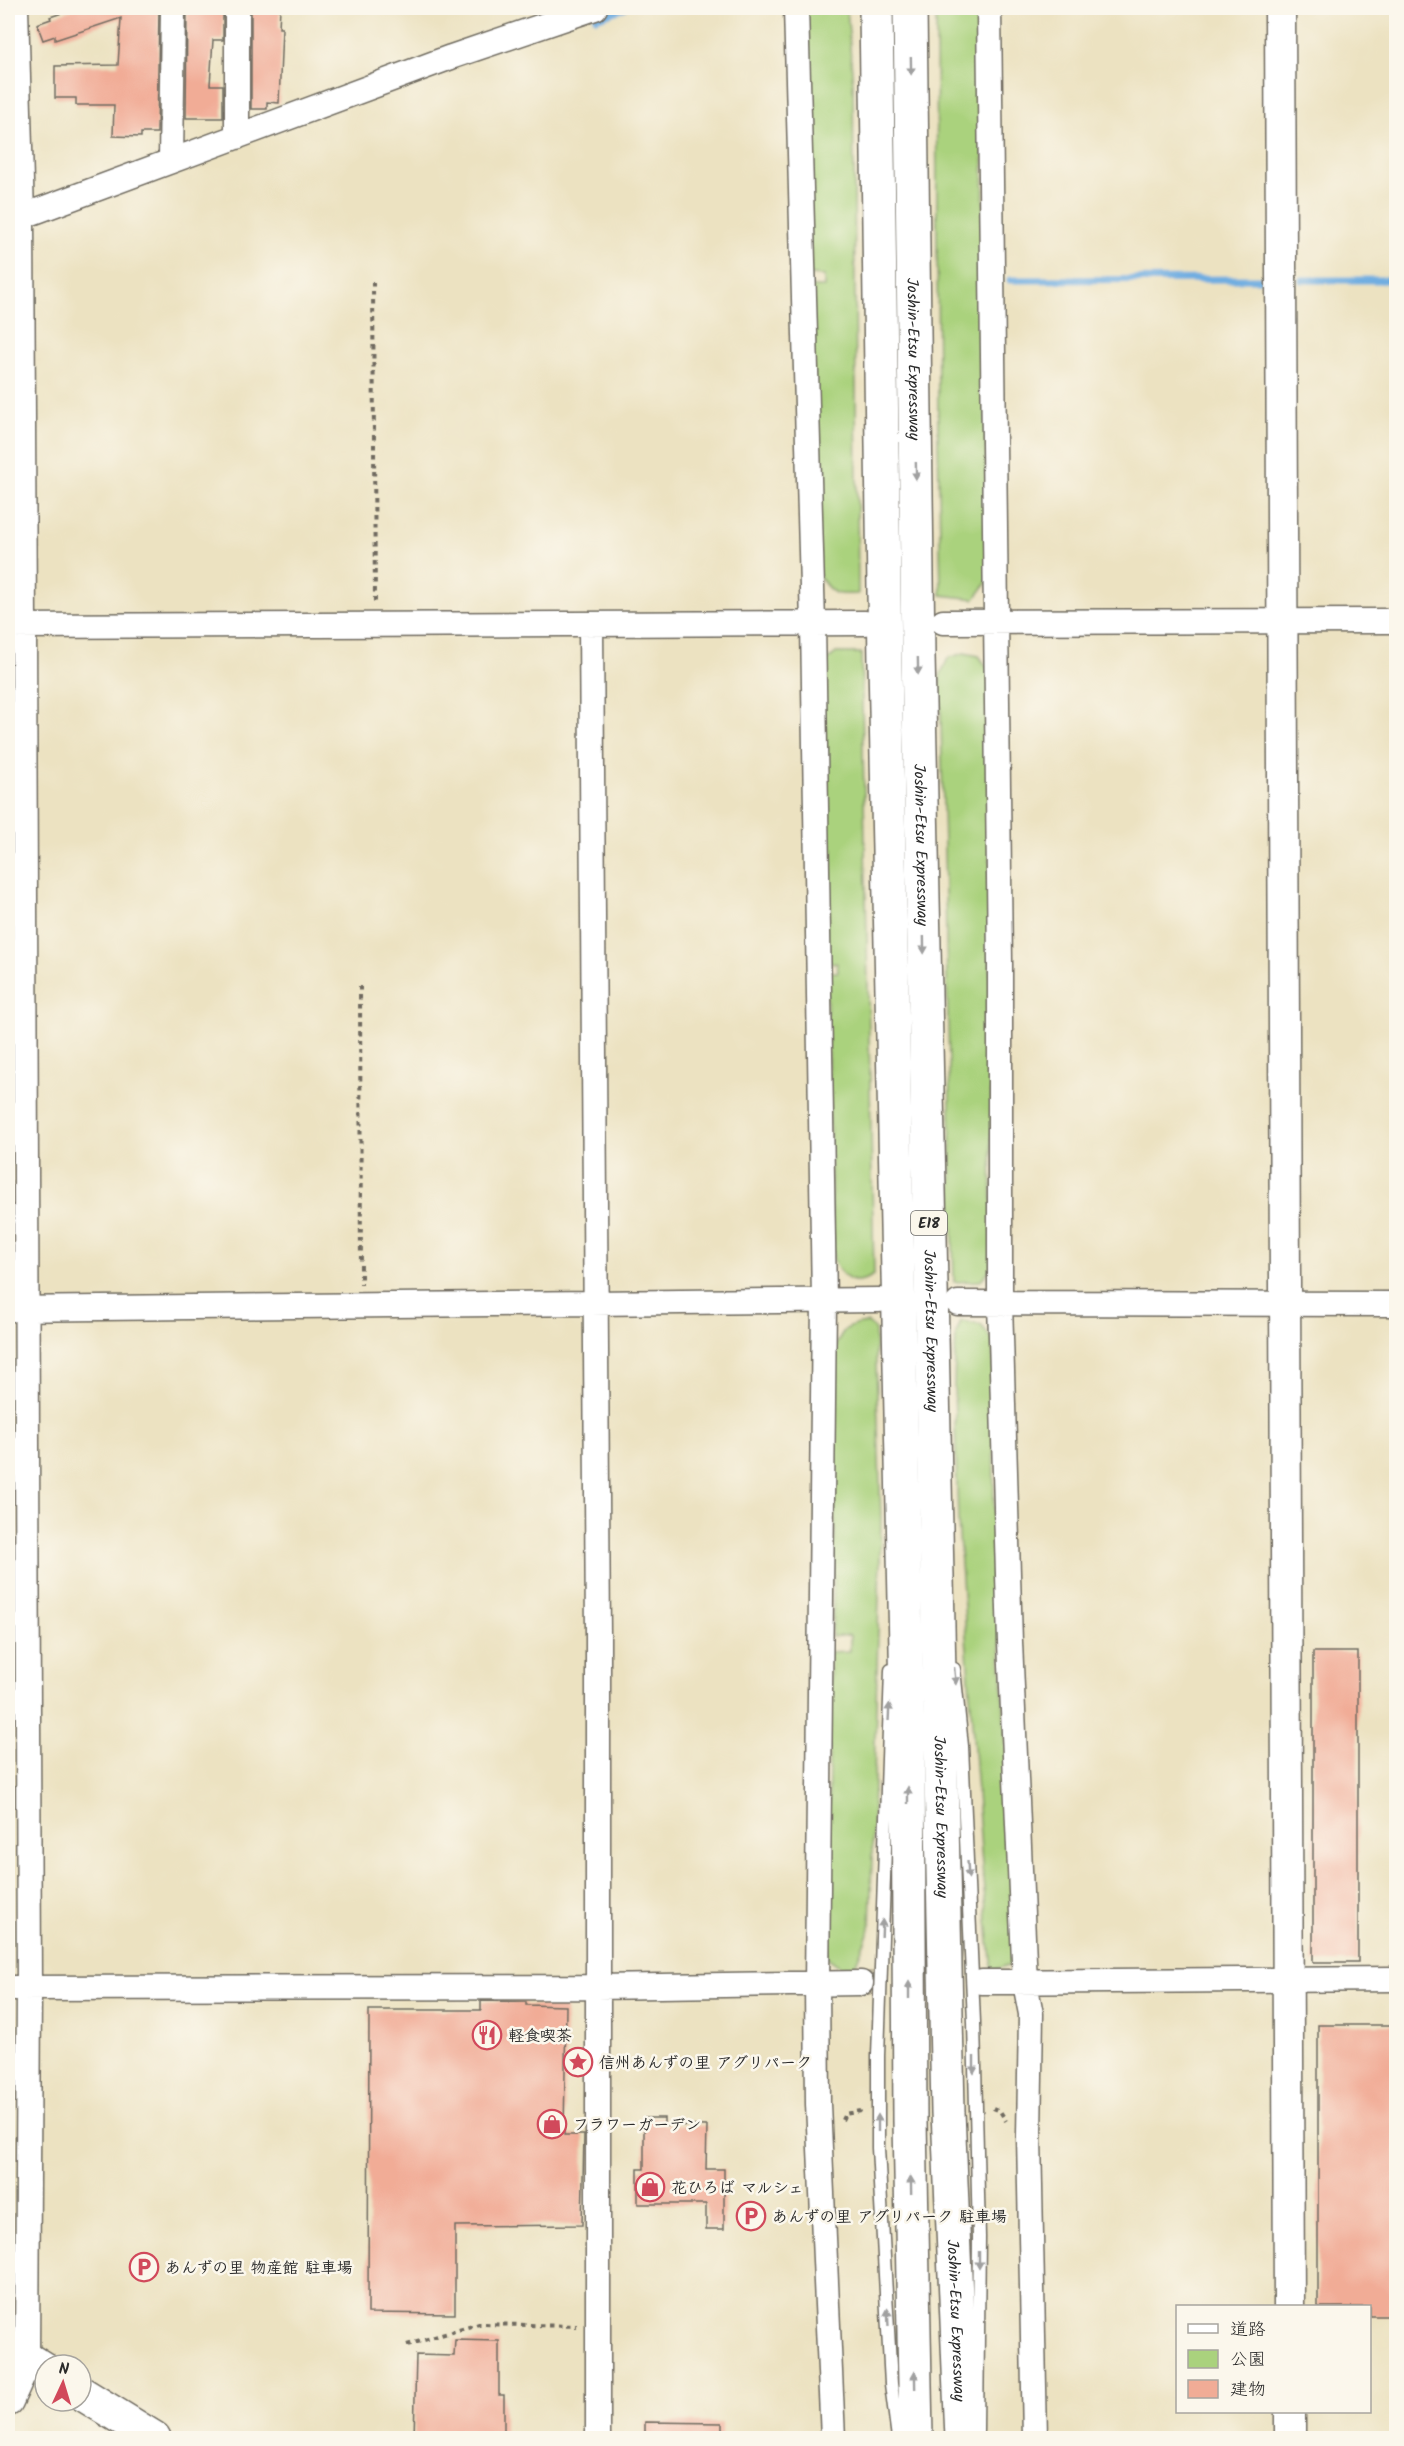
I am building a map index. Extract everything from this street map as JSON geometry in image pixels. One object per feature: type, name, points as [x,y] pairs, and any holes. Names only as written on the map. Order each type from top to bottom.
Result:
[{"type":"main road","name":"Joshin-Etsu Expressway","points":[[876,8],[885,663],[908,1742],[910,2109],[916,2439]]},
{"type":"main road","name":"Joshin-Etsu Expressway","points":[[910,8],[918,655],[934,1471],[948,2112],[962,2439]]},
{"type":"main road","points":[[93,2400],[154,2439]]},
{"type":"street","points":[[171,161],[172,8]]},
{"type":"street","points":[[237,8],[237,138]]},
{"type":"street","points":[[15,219],[451,57],[595,8]]},
{"type":"street","points":[[796,8],[813,624],[824,1301],[817,1984],[819,2114],[833,2439]]},
{"type":"street","points":[[989,8],[1000,963],[1000,1303],[1010,1642],[1025,1983],[1031,2014],[1029,2136],[1035,2439]]},
{"type":"street","points":[[1280,8],[1289,2305]]},
{"type":"street","points":[[8,2401],[27,2359],[29,2339],[18,1988],[15,219],[21,9]]},
{"type":"street","points":[[943,622],[1396,621]]},
{"type":"street","points":[[16,626],[375,627],[865,623]]},
{"type":"street","points":[[591,625],[598,1637],[598,2439]]},
{"type":"street","points":[[16,1309],[879,1300]]},
{"type":"street","points":[[958,1303],[1396,1304]]},
{"type":"street","points":[[982,1982],[1396,1979]]},
{"type":"street","points":[[18,1988],[597,1987],[861,1983]]},
{"type":"street","points":[[1290,2413],[1290,2439]]},
{"type":"lane","points":[[934,1471],[951,1632]]},
{"type":"lane","points":[[893,1635],[901,1473]]},
{"type":"lane","points":[[953,1654],[962,1746],[974,2022],[979,2237],[977,2439]]},
{"type":"lane","points":[[892,1658],[878,2056],[878,2148],[891,2384],[898,2439]]},
{"type":"path","points":[[373,282],[375,627]]},
{"type":"path","points":[[360,986],[361,1306]]},
{"type":"path","points":[[407,2345],[479,2324],[599,2326]]},
{"type":"green space","points":[[806,8],[847,8],[853,85],[858,594],[838,594],[830,590],[818,574],[810,287],[824,287],[824,276],[808,275]]},
{"type":"green space","points":[[936,8],[982,8],[987,582],[975,599],[941,595]]},
{"type":"green space","points":[[836,653],[861,653],[874,1275],[860,1281],[849,1280],[845,1277],[833,1260],[826,972],[838,972],[837,963],[826,962],[822,665]]},
{"type":"green space","points":[[964,653],[979,656],[989,670],[992,1267],[980,1281],[954,1282],[940,676],[948,658]]},
{"type":"green space","points":[[961,1321],[981,1325],[993,1341],[994,1529],[1017,1952],[1013,1963],[992,1971],[983,1879],[958,1521],[954,1385],[956,1334]]},
{"type":"green space","points":[[868,1323],[875,1330],[881,1520],[870,1929],[854,1968],[841,1967],[827,1957],[830,1652],[850,1651],[850,1635],[832,1637],[835,1523],[834,1350],[846,1329]]},
{"type":"building","points":[[77,8],[159,8],[157,133],[141,133],[141,137],[113,136],[114,105],[76,105],[76,98],[55,98],[55,66],[118,65],[121,18],[55,40],[55,36],[43,40],[37,24]]},
{"type":"building","points":[[187,8],[223,8],[223,40],[213,40],[210,85],[223,85],[223,118],[186,118]]},
{"type":"building","points":[[251,8],[280,8],[279,28],[282,28],[279,103],[267,102],[267,109],[251,109]]},
{"type":"building","points":[[1313,1652],[1358,1652],[1358,1962],[1313,1962]]},
{"type":"building","points":[[481,2001],[566,2006],[564,2135],[584,2135],[582,2225],[455,2226],[455,2314],[368,2313],[369,2010],[481,2010]]},
{"type":"building","points":[[1318,2025],[1396,2025],[1396,2316],[1371,2316],[1371,2305],[1318,2305]]},
{"type":"building","points":[[644,2118],[664,2118],[664,2125],[707,2126],[706,2169],[724,2169],[724,2229],[706,2229],[706,2204],[638,2204],[638,2169],[644,2169]]},
{"type":"building","points":[[455,2340],[499,2341],[499,2395],[504,2395],[504,2439],[414,2439],[416,2355],[454,2356]]},
{"type":"building","points":[[645,2422],[722,2423],[722,2439],[645,2439]]},
{"type":"waterway","points":[[596,18],[624,8]]},
{"type":"waterway","points":[[1010,280],[1259,279]]},
{"type":"waterway","points":[[1302,280],[1396,280]]},
{"type":"tunnel","points":[[861,1983],[982,1982]]},
{"type":"place","name":"軽食喫茶","points":[[487,2035]]},
{"type":"place","name":"信州あんずの里 アグリパーク","points":[[578,2062]]},
{"type":"place","name":"フラワーガーデン","points":[[552,2124]]},
{"type":"place","name":"花ひろば マルシェ","points":[[650,2187]]},
{"type":"place","name":"あんずの里 アグリパーク 駐車場","points":[[751,2216]]},
{"type":"place","name":"あんずの里 物産館 駐車場","points":[[144,2267]]}]
